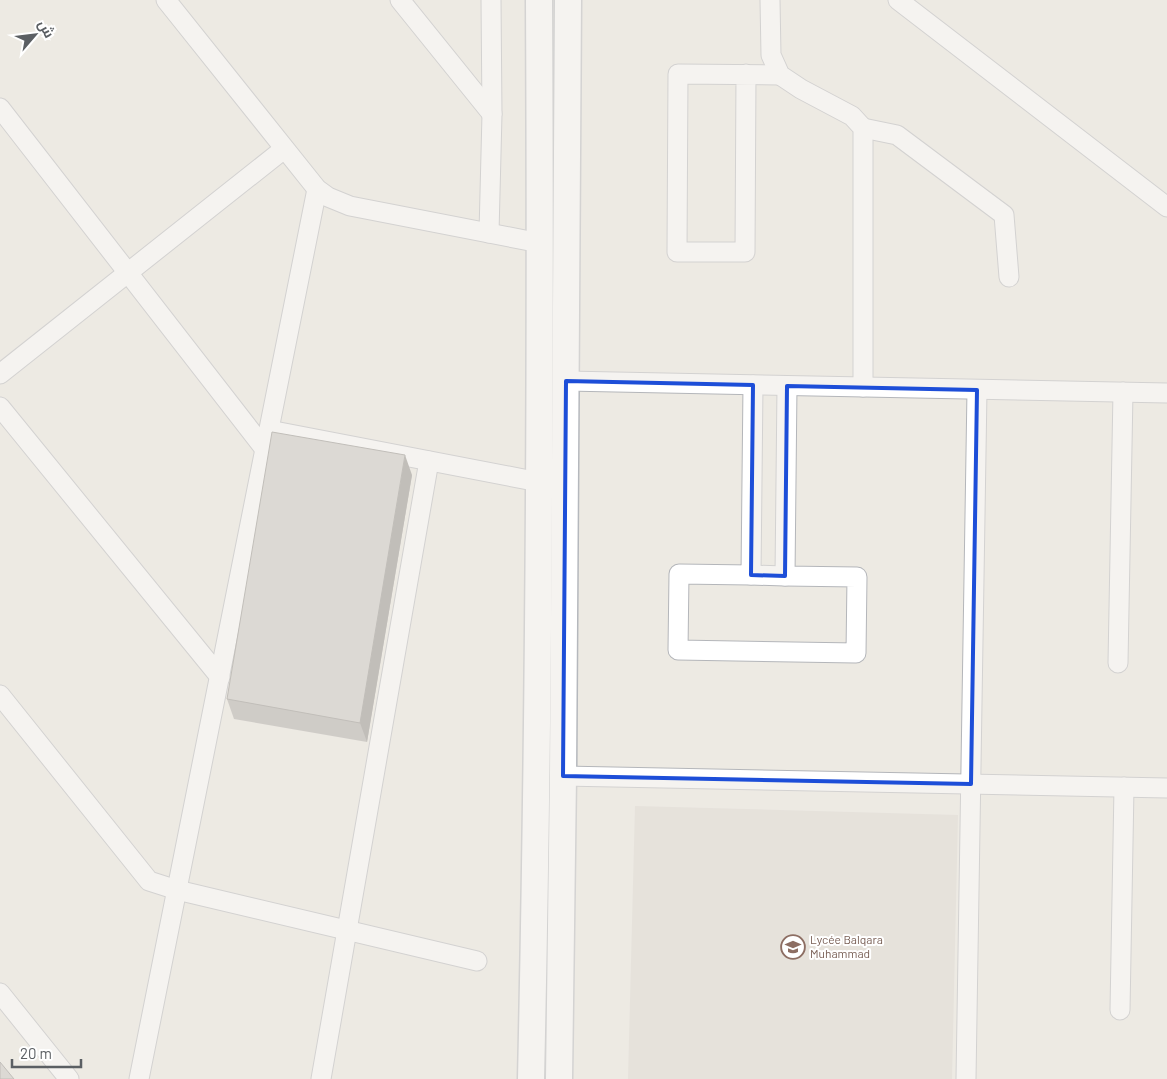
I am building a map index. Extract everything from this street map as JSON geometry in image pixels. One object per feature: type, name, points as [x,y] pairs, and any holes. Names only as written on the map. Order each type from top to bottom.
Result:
[{"type":"main road","points":[[531,1079],[537,774],[540,243],[539,0]]},
{"type":"main road","points":[[558,1079],[563,776],[568,0]]},
{"type":"street","points":[[166,0],[284,149],[317,189],[328,197],[350,206],[540,243]]},
{"type":"street","points":[[400,0],[492,114]]},
{"type":"street","points":[[489,233],[492,0]]},
{"type":"street","points":[[770,0],[771,55],[780,75]]},
{"type":"street","points":[[898,0],[1167,207]]},
{"type":"street","points":[[746,74],[745,252],[677,252],[678,74],[746,74],[780,75],[852,116],[863,128],[897,135],[1004,215],[1009,277]]},
{"type":"street","points":[[0,108],[264,448]]},
{"type":"street","points":[[863,128],[863,387]]},
{"type":"street","points":[[0,374],[284,149]]},
{"type":"street","points":[[139,1079],[317,189]]},
{"type":"street","points":[[566,381],[1167,393]]},
{"type":"street","points":[[751,575],[753,385]]},
{"type":"street","points":[[785,576],[788,386]]},
{"type":"street","points":[[966,1079],[977,390]]},
{"type":"street","points":[[1118,663],[1123,392]]},
{"type":"street","points":[[0,407],[220,678]]},
{"type":"street","points":[[269,430],[539,482]]},
{"type":"street","points":[[321,1079],[429,461]]},
{"type":"street","points":[[679,574],[785,576],[857,577],[856,654],[678,650],[679,574]]},
{"type":"street","points":[[0,695],[149,881],[177,890],[477,962]]},
{"type":"street","points":[[563,776],[1167,788]]},
{"type":"street","points":[[1120,1010],[1124,787]]},
{"type":"street","points":[[0,993],[69,1079]]},
{"type":"highlighted area","points":[[566,381],[753,385],[751,575],[785,576],[787,386],[977,390],[971,784],[563,776]]},
{"type":"shaded area","name":"Lycée Balqara Muhammad","points":[[635,806],[958,815],[952,1079],[628,1079]]},
{"type":"building","points":[[272,432],[405,455],[360,723],[227,699]]},
{"type":"building","points":[[0,1062],[14,1079],[0,1079]]},
{"type":"place","name":"Lycée Balqara Muhammad","points":[[793,947]]}]
